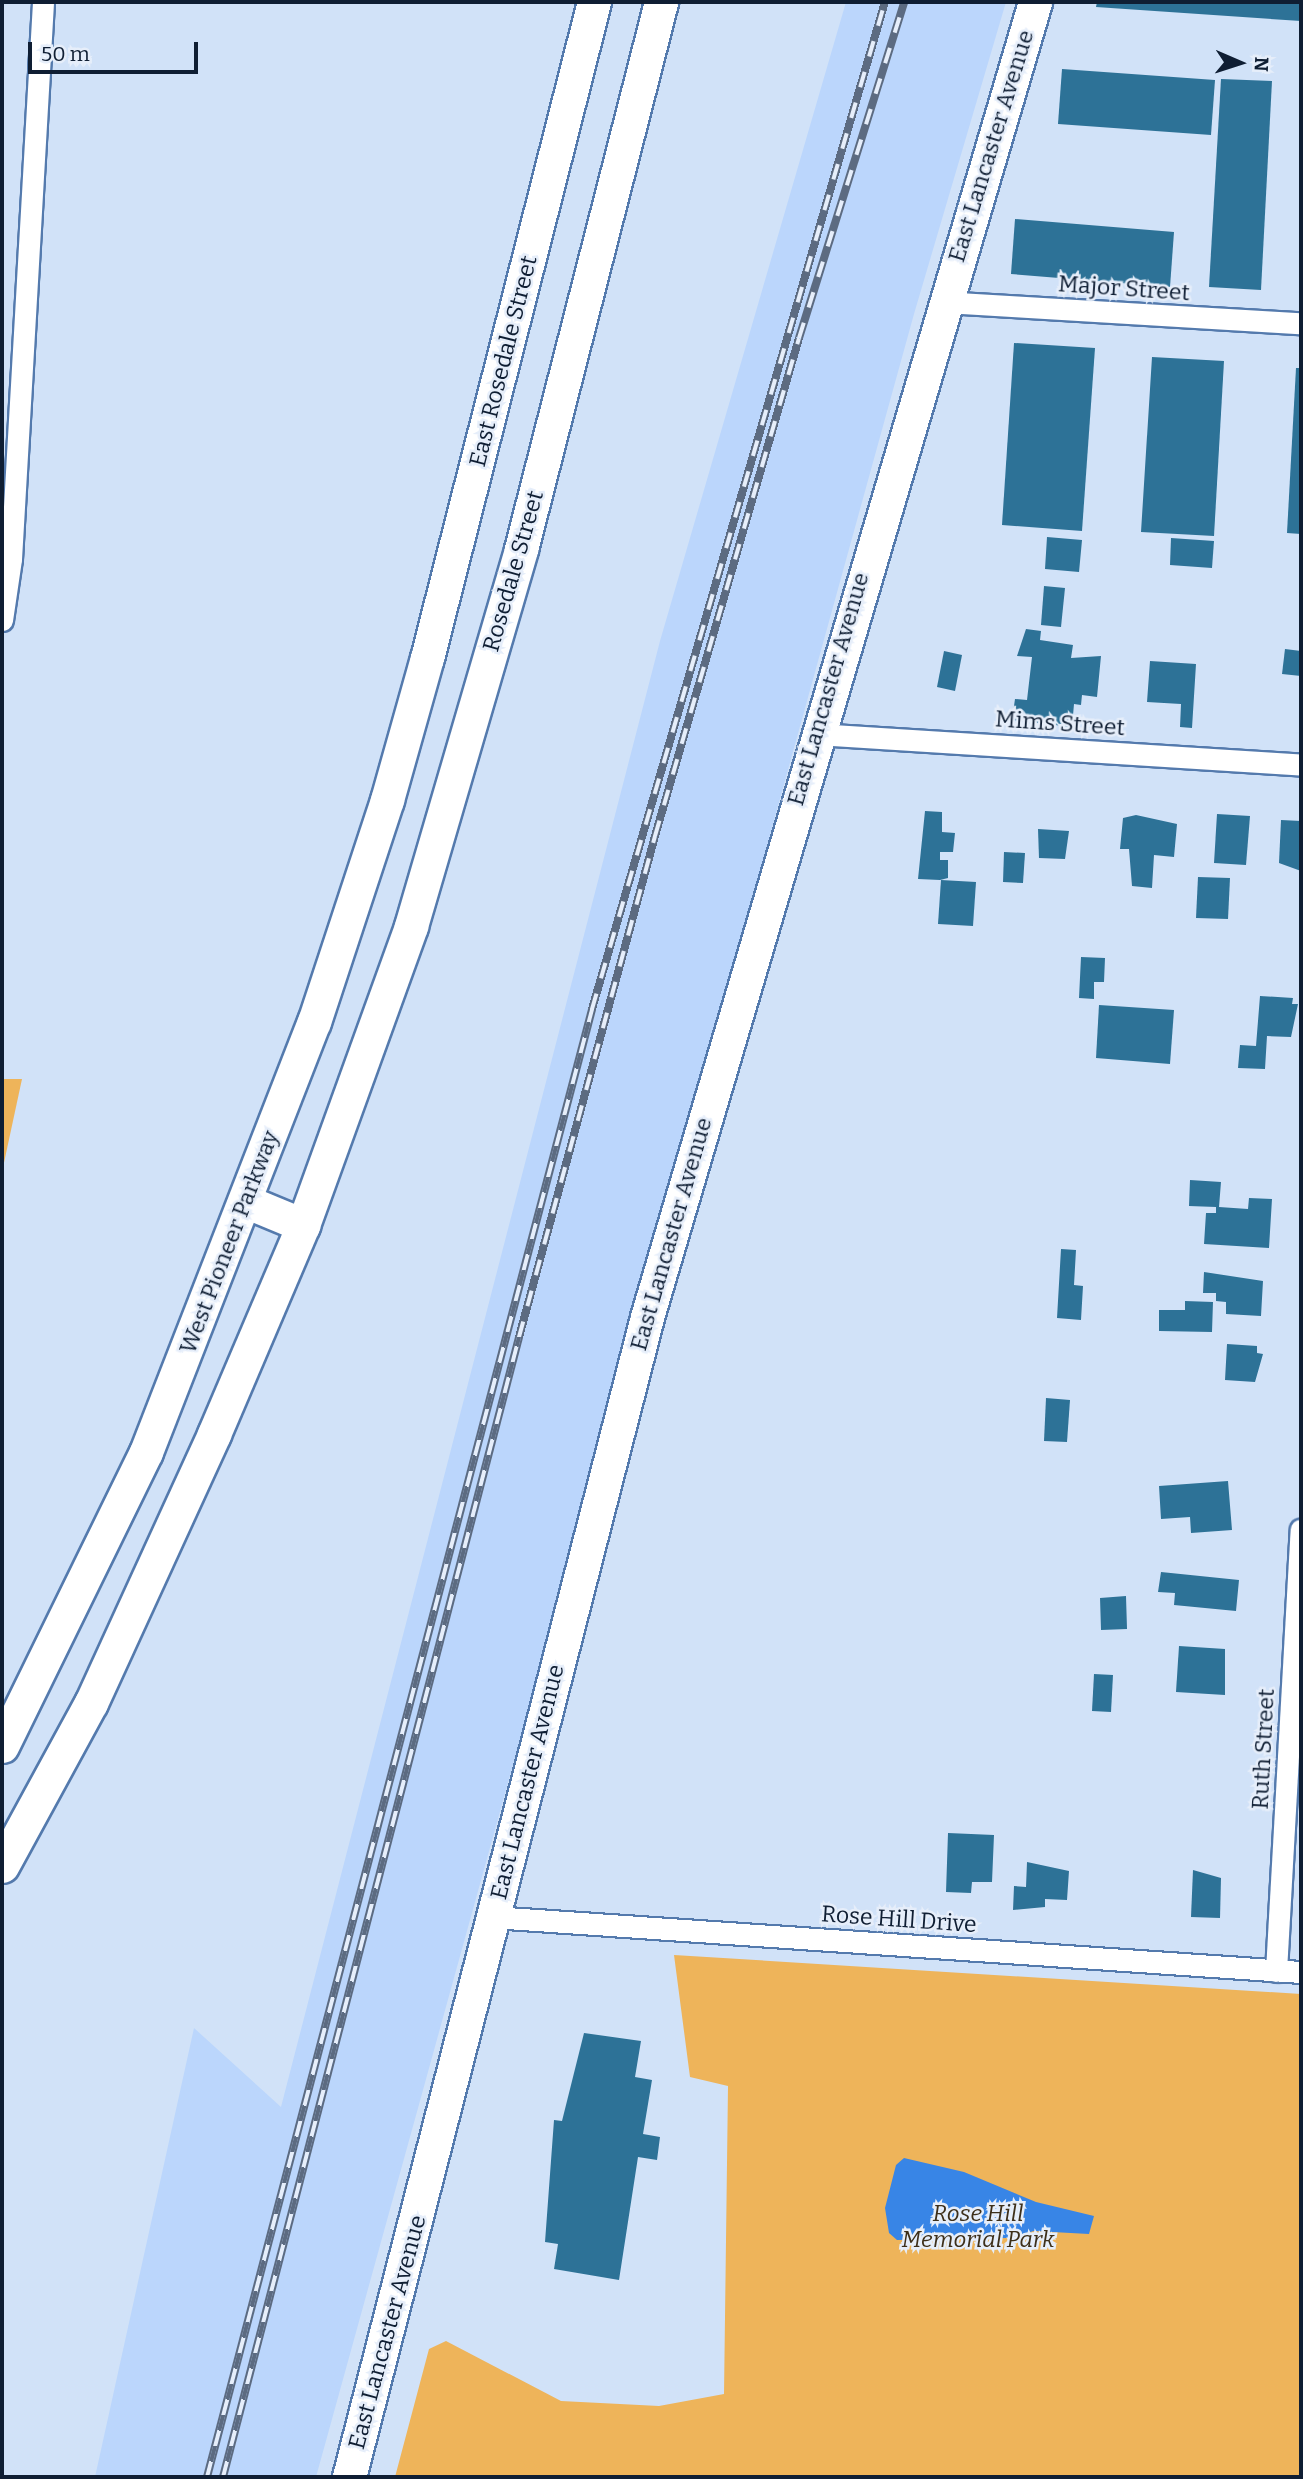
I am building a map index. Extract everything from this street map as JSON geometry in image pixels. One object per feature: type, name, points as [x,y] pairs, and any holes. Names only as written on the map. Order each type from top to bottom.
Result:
[{"type":"main road","name":"East Rosedale Street","points":[[410,720],[594,2]]},
{"type":"main road","name":"Rosedale Street","points":[[303,1225],[411,926],[521,549],[661,2]]},
{"type":"main road","name":"East Lancaster Avenue","points":[[349,2477],[647,1317],[815,734],[1035,2]]},
{"type":"main road","name":"West Pioneer Parkway","points":[[2,1746],[146,1452],[314,1022],[410,720]]},
{"type":"main road","points":[[2,1866],[91,1703],[303,1225],[245,1202]]},
{"type":"street","points":[[2,621],[11,559],[43,2]]},
{"type":"street","name":"Major Street","points":[[943,302],[1301,323]]},
{"type":"street","name":"Mims Street","points":[[815,734],[1301,765]]},
{"type":"street","name":"Ruth Street","points":[[1276,1971],[1301,1531]]},
{"type":"street","name":"Rose Hill Drive","points":[[492,1917],[1301,1972]]},
{"type":"shaded area","points":[[846,2],[1006,2],[914,314],[316,2477],[95,2477],[194,2028],[281,2107],[660,641]]},
{"type":"green space","points":[[2,1079],[22,1079],[2,1172]]},
{"type":"green space","name":"Rose Hill Memorial Park","points":[[674,1955],[1301,1994],[1301,2477],[395,2477],[429,2349],[446,2341],[561,2401],[659,2406],[724,2394],[728,2086],[690,2077]]},
{"type":"water","points":[[904,2158],[964,2172],[1036,2202],[1094,2216],[1089,2234],[1034,2231],[1007,2238],[897,2240],[889,2233],[885,2208],[896,2165]]},
{"type":"building","points":[[1097,2],[1301,2],[1301,21],[1096,7]]},
{"type":"building","points":[[1062,69],[1215,80],[1211,135],[1058,124]]},
{"type":"building","points":[[1221,79],[1272,81],[1261,290],[1209,287]]},
{"type":"building","points":[[1015,219],[1174,232],[1170,287],[1011,274]]},
{"type":"building","points":[[1014,343],[1095,348],[1082,531],[1002,525]]},
{"type":"building","points":[[1152,357],[1224,361],[1214,536],[1141,532]]},
{"type":"building","points":[[1296,368],[1301,368],[1301,534],[1287,533]]},
{"type":"building","points":[[1047,537],[1082,540],[1079,572],[1045,569]]},
{"type":"building","points":[[1171,538],[1214,541],[1212,568],[1170,565]]},
{"type":"building","points":[[1044,586],[1065,588],[1061,627],[1041,625]]},
{"type":"building","points":[[1026,629],[1041,631],[1040,640],[1073,645],[1071,658],[1101,656],[1097,697],[1082,695],[1081,705],[1074,704],[1072,727],[1012,720],[1015,699],[1027,700],[1032,657],[1017,656]]},
{"type":"building","points":[[1285,649],[1301,651],[1301,676],[1282,674]]},
{"type":"building","points":[[944,651],[962,655],[955,691],[937,687]]},
{"type":"building","points":[[1150,661],[1196,664],[1192,728],[1180,727],[1181,704],[1147,702]]},
{"type":"building","points":[[925,811],[942,812],[942,832],[955,833],[953,852],[940,852],[940,860],[948,860],[948,878],[918,879]]},
{"type":"building","points":[[1217,814],[1250,816],[1246,865],[1214,863]]},
{"type":"building","points":[[1136,815],[1177,824],[1174,857],[1154,855],[1152,888],[1132,886],[1129,849],[1120,849],[1123,818]]},
{"type":"building","points":[[1281,820],[1301,821],[1301,871],[1279,863]]},
{"type":"building","points":[[1038,829],[1069,831],[1065,859],[1039,858]]},
{"type":"building","points":[[1004,852],[1025,853],[1023,883],[1003,882]]},
{"type":"building","points":[[1198,877],[1230,878],[1228,919],[1196,918]]},
{"type":"building","points":[[941,880],[976,882],[973,926],[938,924]]},
{"type":"building","points":[[1081,957],[1105,958],[1104,982],[1094,982],[1094,999],[1079,998]]},
{"type":"building","points":[[1260,996],[1293,998],[1292,1004],[1298,1004],[1291,1037],[1267,1036],[1265,1069],[1238,1068],[1240,1045],[1256,1046]]},
{"type":"building","points":[[1099,1005],[1174,1010],[1170,1064],[1096,1058]]},
{"type":"building","points":[[1190,1180],[1221,1182],[1219,1207],[1248,1209],[1249,1198],[1272,1199],[1269,1248],[1204,1244],[1206,1213],[1216,1213],[1216,1207],[1189,1206]]},
{"type":"building","points":[[1061,1249],[1076,1250],[1074,1285],[1083,1286],[1081,1320],[1057,1318]]},
{"type":"building","points":[[1204,1272],[1263,1281],[1261,1316],[1226,1314],[1226,1302],[1216,1301],[1216,1293],[1203,1293]]},
{"type":"building","points":[[1185,1301],[1213,1302],[1212,1332],[1159,1331],[1159,1310],[1185,1310]]},
{"type":"building","points":[[1227,1344],[1257,1346],[1257,1353],[1263,1354],[1255,1382],[1225,1380]]},
{"type":"building","points":[[1046,1398],[1070,1400],[1067,1442],[1044,1441]]},
{"type":"building","points":[[1228,1481],[1232,1530],[1191,1533],[1190,1517],[1161,1519],[1159,1486]]},
{"type":"building","points":[[1161,1572],[1239,1580],[1236,1611],[1174,1605],[1175,1593],[1158,1592]]},
{"type":"building","points":[[1126,1596],[1127,1629],[1101,1630],[1100,1598]]},
{"type":"building","points":[[1179,1646],[1225,1649],[1225,1695],[1176,1692]]},
{"type":"building","points":[[1094,1674],[1113,1675],[1111,1712],[1092,1711]]},
{"type":"building","points":[[948,1833],[994,1835],[992,1882],[972,1882],[971,1893],[946,1892]]},
{"type":"building","points":[[1027,1862],[1069,1871],[1067,1900],[1045,1899],[1045,1907],[1013,1910],[1014,1886],[1026,1887]]},
{"type":"building","points":[[1193,1870],[1221,1878],[1220,1918],[1191,1917]]},
{"type":"building","points":[[584,2033],[641,2041],[635,2077],[652,2080],[643,2134],[660,2137],[657,2160],[638,2157],[619,2280],[554,2269],[558,2244],[545,2242],[554,2120],[562,2121]]},
{"type":"railway","points":[[207,2477],[592,1009],[885,2]]},
{"type":"railway","points":[[223,2477],[519,1337],[655,836],[799,338],[904,2]]}]
